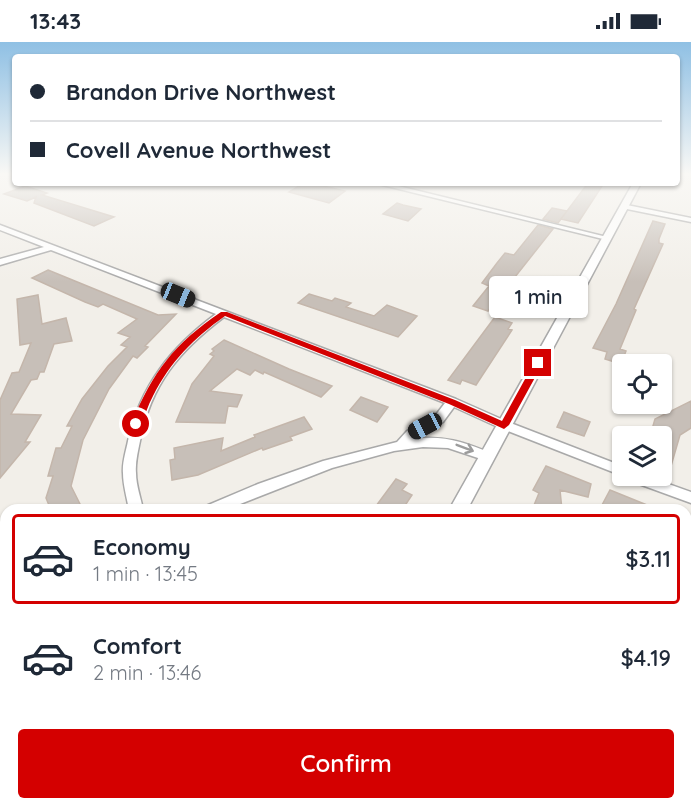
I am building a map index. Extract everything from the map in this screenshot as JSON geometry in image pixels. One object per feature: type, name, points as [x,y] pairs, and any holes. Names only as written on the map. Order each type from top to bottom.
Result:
[{"type":"street","points":[[489,210],[607,238]]},
{"type":"street","points":[[461,504],[623,210]]},
{"type":"street","points":[[643,210],[691,220]]},
{"type":"street","points":[[0,227],[452,402],[612,467]]},
{"type":"street","points":[[0,262],[52,247]]},
{"type":"street","points":[[135,504],[129,474],[136,424],[147,398],[160,373],[178,349],[224,313]]},
{"type":"street","points":[[401,445],[411,434],[439,419],[452,402]]},
{"type":"street","points":[[225,504],[331,465],[401,445],[449,443],[488,456]]},
{"type":"street","points":[[659,486],[691,498]]},
{"type":"building","points":[[52,210],[91,210],[114,217],[94,226]]},
{"type":"building","points":[[388,210],[420,210],[408,221],[383,214]]},
{"type":"building","points":[[550,210],[567,211],[558,223],[543,219]]},
{"type":"building","points":[[568,210],[587,210],[578,223],[561,219]]},
{"type":"building","points":[[653,221],[665,224],[659,239],[659,243],[663,244],[634,309],[636,310],[620,349],[626,351],[625,354],[612,354],[612,361],[605,359],[607,352],[593,348],[616,304]]},
{"type":"building","points":[[538,225],[553,229],[488,311],[473,306],[489,286],[482,283],[505,253],[514,255]]},
{"type":"building","points":[[48,270],[158,315],[176,314],[145,346],[148,347],[137,358],[133,356],[109,389],[83,440],[71,486],[80,504],[48,504],[46,498],[53,476],[48,476],[56,448],[61,448],[72,426],[67,426],[82,399],[108,366],[127,347],[121,345],[130,337],[118,333],[137,319],[103,304],[98,307],[85,302],[32,278]]},
{"type":"building","points":[[309,294],[332,301],[335,298],[351,303],[346,307],[374,316],[387,305],[417,316],[398,337],[298,303]]},
{"type":"building","points":[[38,295],[42,324],[66,318],[72,341],[54,344],[44,372],[40,372],[37,379],[31,380],[11,414],[41,415],[25,442],[30,442],[0,478],[0,400],[12,373],[19,372],[31,343],[20,345],[17,299]]},
{"type":"building","points":[[495,317],[512,323],[508,329],[512,330],[476,385],[462,380],[460,384],[448,380]]},
{"type":"building","points":[[224,340],[332,386],[321,397],[264,372],[263,374],[255,370],[250,375],[237,369],[210,391],[242,395],[237,407],[228,406],[225,423],[176,422],[192,384],[214,356],[210,354],[214,351],[212,349]]},
{"type":"building","points":[[361,397],[388,407],[377,422],[350,410]]},
{"type":"building","points":[[691,401],[691,428],[680,435],[672,463],[672,426],[653,426],[655,419],[665,414],[672,414],[672,410]]},
{"type":"building","points":[[564,412],[590,422],[584,436],[557,427]]},
{"type":"building","points":[[304,417],[312,429],[290,437],[292,440],[263,450],[262,448],[198,475],[172,480],[170,460],[175,459],[174,448],[223,438],[221,451],[255,437],[254,435]]},
{"type":"building","points":[[546,466],[591,484],[588,497],[560,490],[561,504],[534,504],[539,493],[533,490]]},
{"type":"building","points":[[396,479],[407,484],[402,490],[412,495],[406,504],[377,504]]},
{"type":"building","points":[[610,490],[645,504],[603,504]]},
{"type":"route","points":[[136,424],[160,373],[178,349],[224,313],[452,402],[504,425],[538,363]]}]
